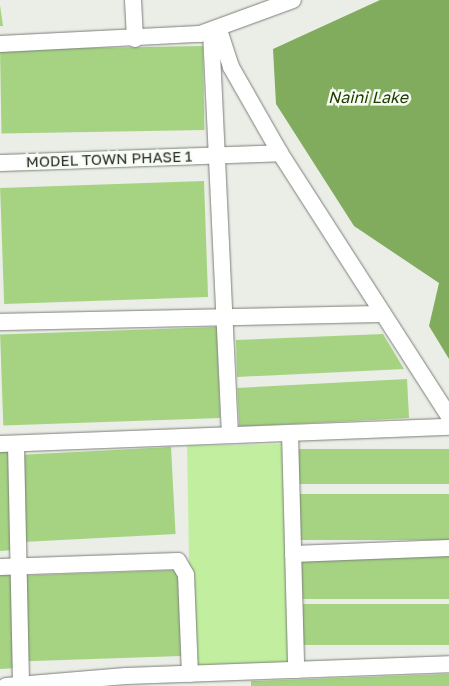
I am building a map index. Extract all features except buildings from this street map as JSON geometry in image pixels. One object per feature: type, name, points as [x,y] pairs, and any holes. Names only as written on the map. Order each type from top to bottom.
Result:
[{"type":"street","points":[[133,0],[135,39]]},
{"type":"street","points":[[0,44],[135,39],[215,31],[293,0]]},
{"type":"street","points":[[215,31],[231,67],[280,153],[449,416]]},
{"type":"street","points":[[215,31],[217,155],[230,436]]},
{"type":"street","name":"MODEL TOWN PHASE 1","points":[[0,163],[280,153]]},
{"type":"street","points":[[0,322],[383,314]]},
{"type":"street","points":[[449,427],[8,444],[20,566],[14,685],[190,674],[247,679],[296,670],[449,664]]},
{"type":"street","points":[[290,433],[296,670]]},
{"type":"street","points":[[293,554],[449,548]]},
{"type":"street","points":[[0,567],[178,561],[186,575],[190,674]]},
{"type":"shaded area","points":[[285,444],[289,664],[191,666],[187,446]]},
{"type":"water","name":"Naini Lake","points":[[380,0],[449,0],[449,359],[429,326],[439,283],[354,226],[276,104],[273,49]]}]
